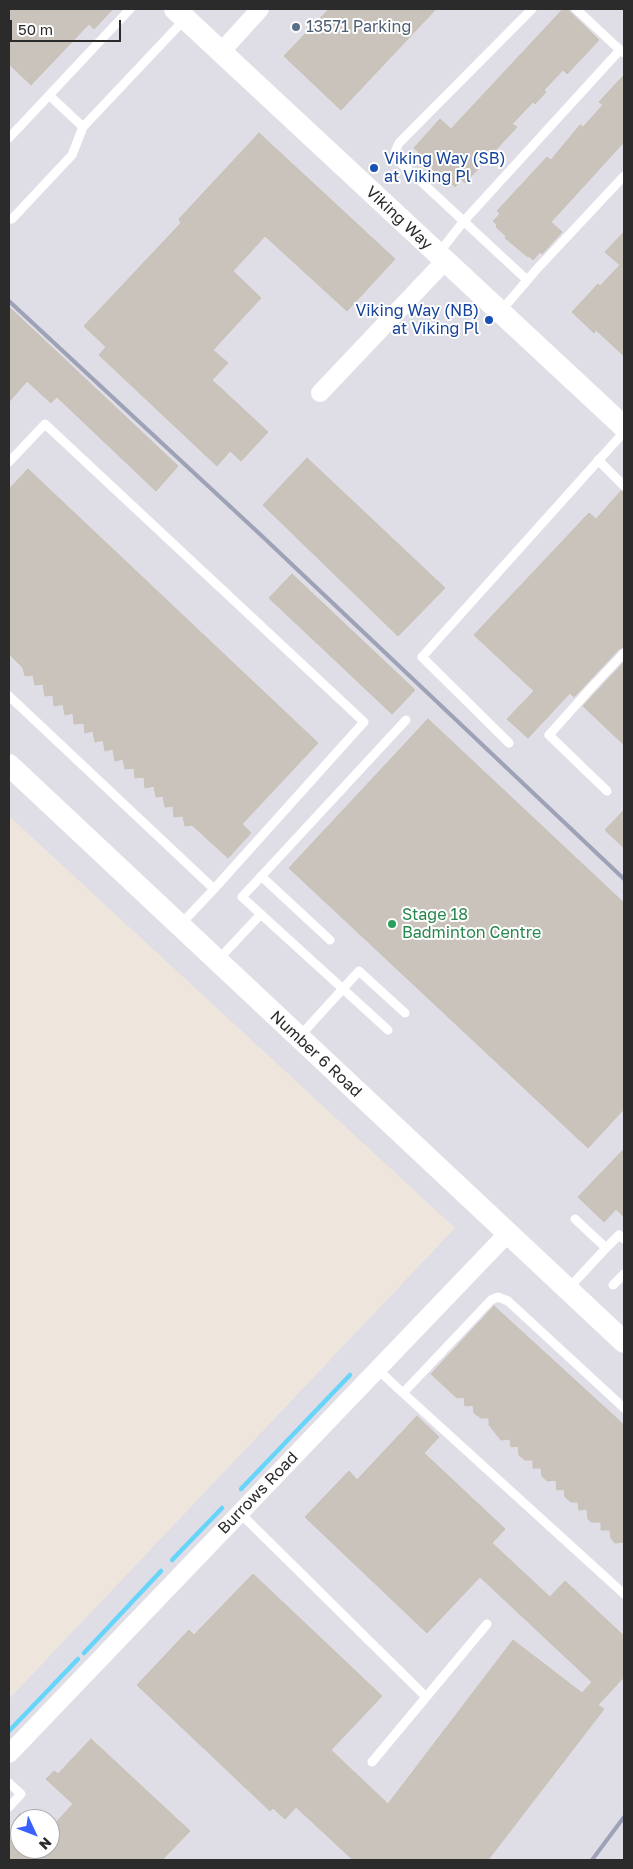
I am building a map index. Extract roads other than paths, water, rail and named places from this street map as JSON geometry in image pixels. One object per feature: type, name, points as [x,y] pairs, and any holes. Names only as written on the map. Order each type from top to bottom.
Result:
[{"type":"street","points":[[221,52],[260,9]]},
{"type":"street","name":"Viking Way","points":[[180,14],[624,428]]},
{"type":"street","points":[[320,393],[441,258]]},
{"type":"street","name":"Number 6 Road","points":[[9,765],[567,1289],[622,1335]]},
{"type":"street","name":"Burrows Road","points":[[9,1754],[508,1233]]},
{"type":"lane","points":[[9,138],[130,9]]},
{"type":"lane","points":[[528,280],[401,163],[395,152],[399,143],[532,9]]},
{"type":"lane","points":[[441,258],[463,222],[622,52],[576,9]]},
{"type":"lane","points":[[9,220],[72,155],[84,127],[180,14]]},
{"type":"lane","points":[[49,94],[84,127]]},
{"type":"lane","points":[[500,313],[624,176]]},
{"type":"lane","points":[[9,462],[45,424],[364,722],[180,926]]},
{"type":"lane","points":[[509,743],[422,657],[624,432]]},
{"type":"lane","points":[[598,460],[624,486]]},
{"type":"lane","points":[[607,791],[549,735],[624,653]]},
{"type":"lane","points":[[9,696],[214,889]]},
{"type":"lane","points":[[388,1030],[242,897],[406,720]]},
{"type":"lane","points":[[261,876],[330,940]]},
{"type":"lane","points":[[217,961],[260,914]]},
{"type":"lane","points":[[299,1037],[359,971],[405,1013]]},
{"type":"lane","points":[[575,1219],[606,1248]]},
{"type":"lane","points":[[567,1289],[619,1235],[624,1239]]},
{"type":"lane","points":[[613,1285],[624,1274]]},
{"type":"lane","points":[[403,1393],[491,1300],[498,1297],[508,1301],[624,1408]]},
{"type":"lane","points":[[377,1369],[624,1594]]},
{"type":"lane","points":[[240,1513],[426,1697]]},
{"type":"lane","points":[[372,1762],[487,1624]]},
{"type":"lane","points":[[9,1783],[21,1794],[9,1807]]},
{"type":"waterway","points":[[241,1489],[350,1375]]},
{"type":"waterway","points":[[172,1560],[222,1508]]},
{"type":"waterway","points":[[84,1653],[161,1571]]},
{"type":"waterway","points":[[9,1731],[78,1659]]},
{"type":"railway","points":[[9,301],[263,537],[624,879]]},
{"type":"railway","points":[[592,1860],[624,1817]]},
{"type":"place","name":"13571 Parking","points":[[296,27]]},
{"type":"place","name":"Viking Way (SB) at Viking Pl","points":[[374,168]]},
{"type":"place","name":"Viking Way (NB) at Viking Pl","points":[[489,320]]},
{"type":"place","name":"Stage 18 Badminton Centre","points":[[392,924]]}]
